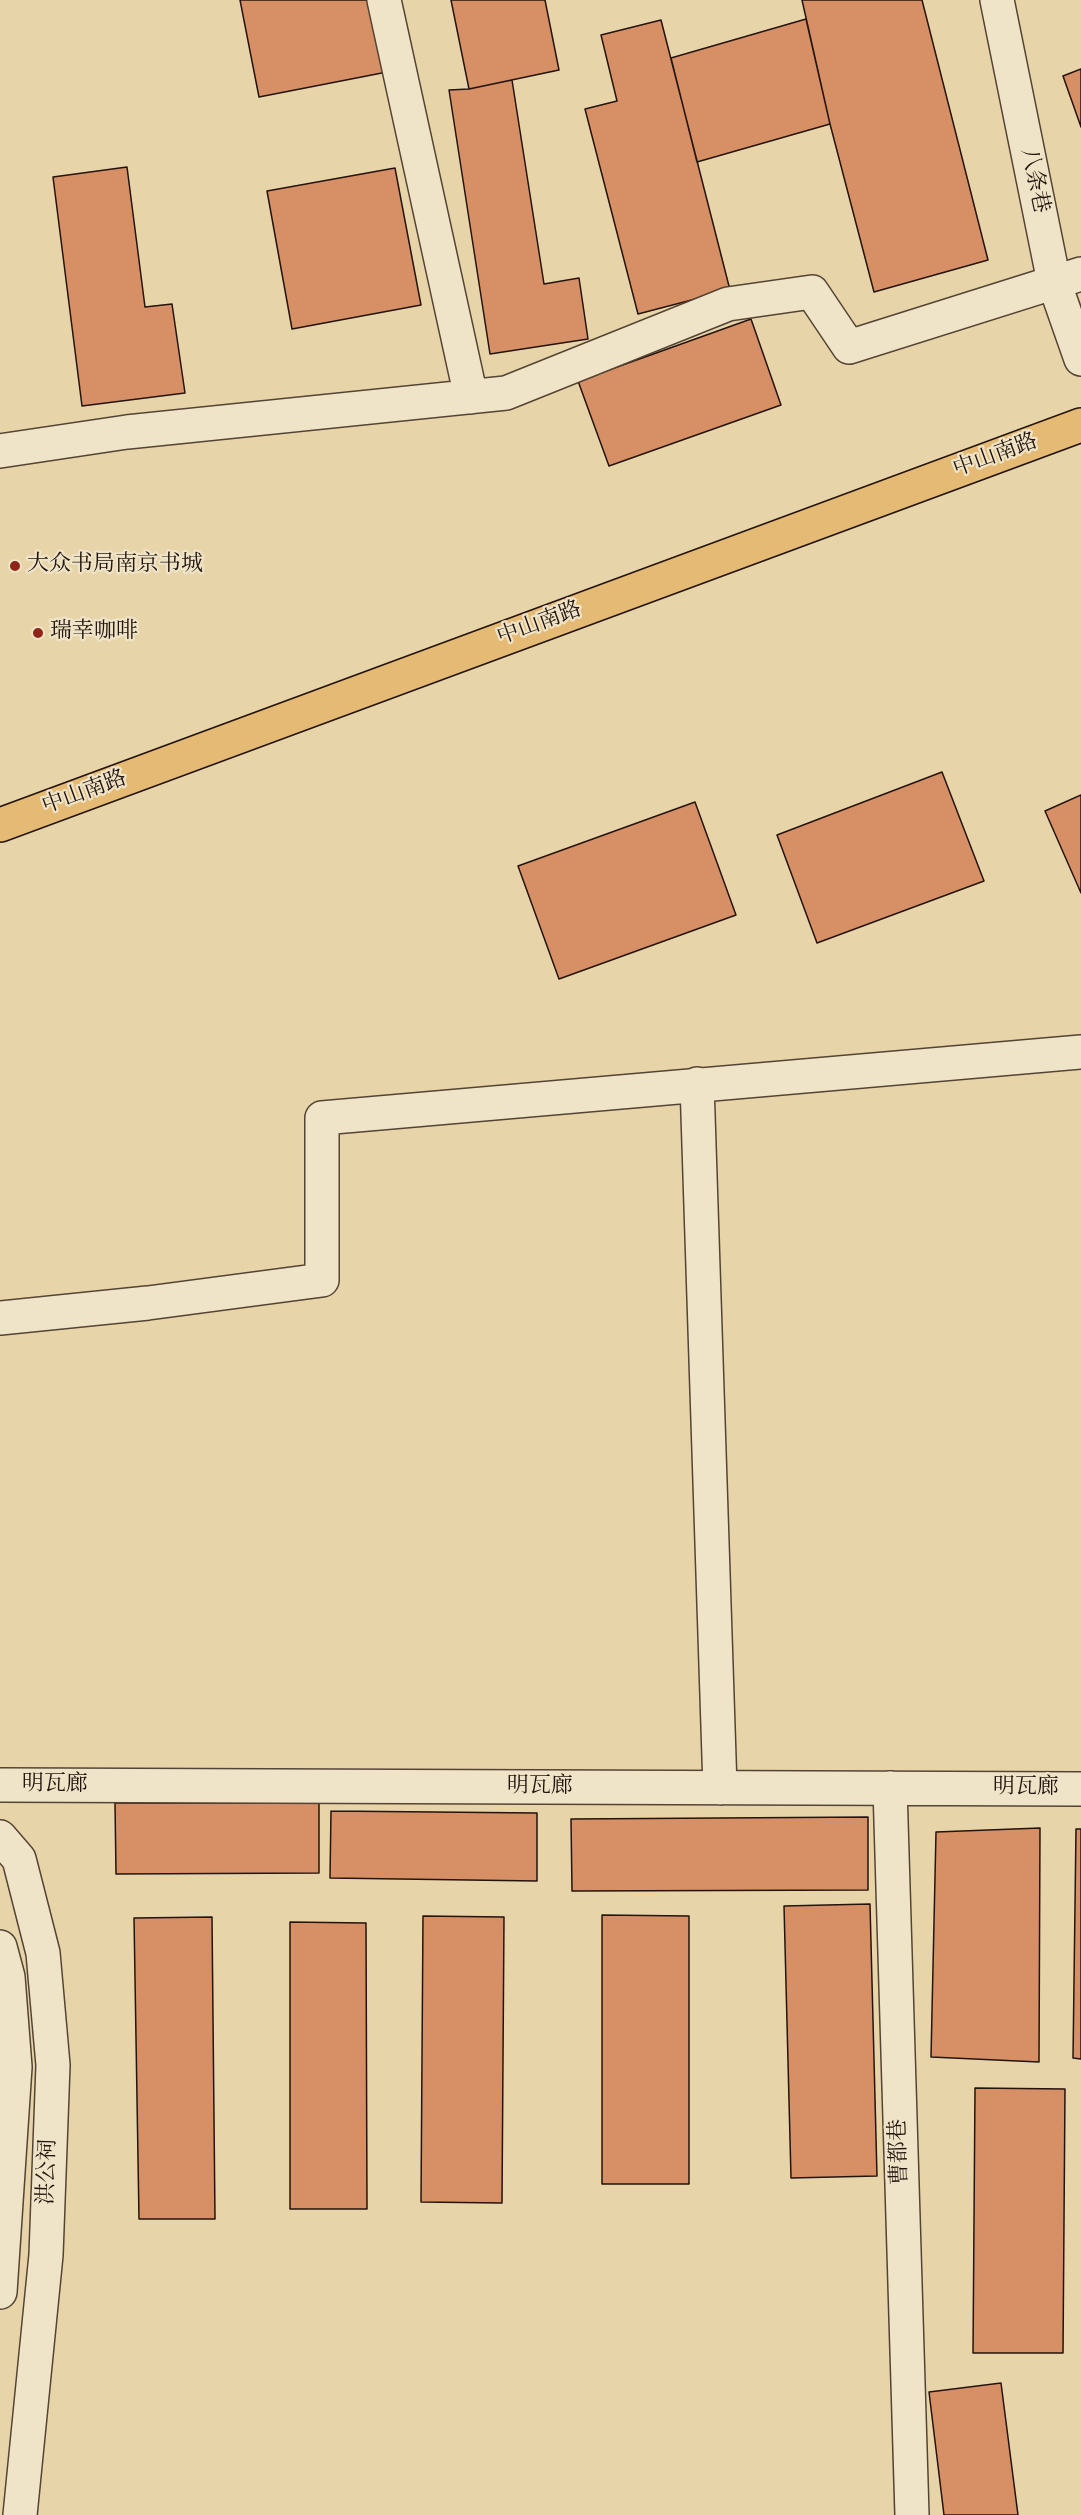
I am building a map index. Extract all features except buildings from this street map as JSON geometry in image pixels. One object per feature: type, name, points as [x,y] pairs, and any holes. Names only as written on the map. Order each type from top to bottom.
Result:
[{"type":"street","points":[[384,0],[471,397]]},
{"type":"street","name":"八条巷","points":[[997,0],[1068,278],[1081,359]]},
{"type":"street","points":[[0,451],[128,432],[506,393],[728,304],[812,292],[849,347],[1068,278]]},
{"type":"street","points":[[0,825],[1081,425]]},
{"type":"street","points":[[0,1318],[148,1303],[322,1280],[322,1118],[1081,1052]]},
{"type":"street","points":[[697,1084],[720,1788]]},
{"type":"street","name":"明瓦廊","points":[[0,1785],[1081,1789]]},
{"type":"street","name":"曹都巷","points":[[890,1788],[912,2515]]},
{"type":"street","name":"洪公祠","points":[[0,1837],[19,1859],[43,1953],[53,2065],[46,2255],[20,2515]]},
{"type":"street","name":"洪公祠","points":[[0,1947],[8,1977],[15,2067],[0,2292]]},
{"type":"place","name":"大众书局南京书城","points":[[15,566]]},
{"type":"place","name":"瑞幸咖啡","points":[[38,633]]}]
